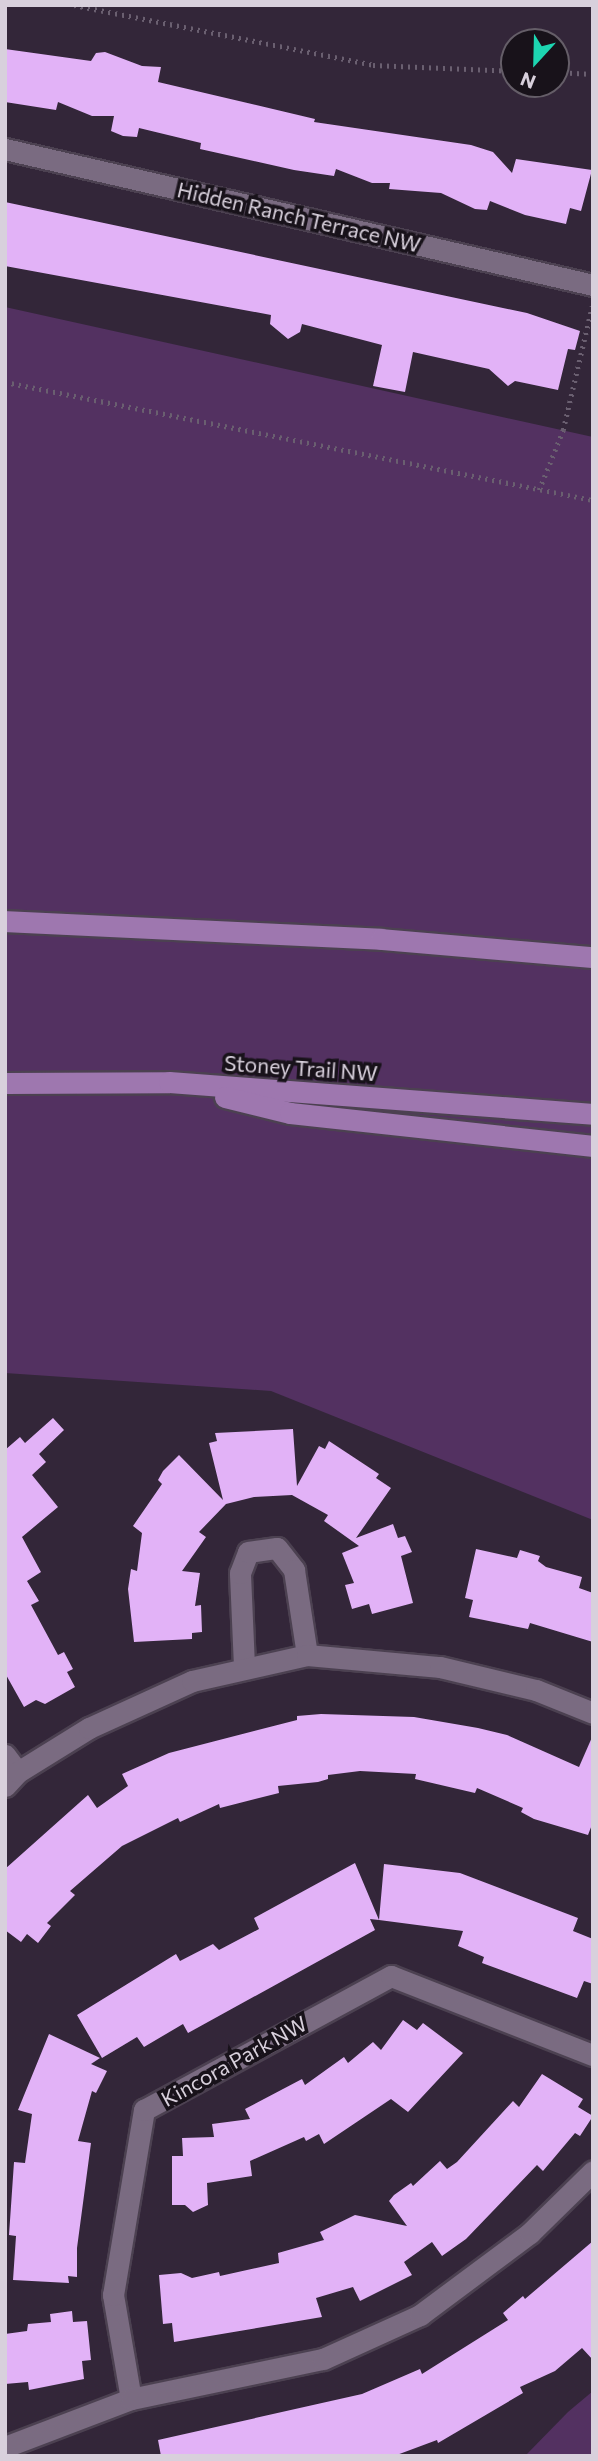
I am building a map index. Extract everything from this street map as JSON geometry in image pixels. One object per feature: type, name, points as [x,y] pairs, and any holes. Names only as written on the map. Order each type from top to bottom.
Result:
[{"type":"highway","points":[[5,921],[382,939],[593,957]]},
{"type":"highway","points":[[169,1082],[290,1113],[593,1146]]},
{"type":"highway","name":"Stoney Trail NW","points":[[5,1083],[169,1082],[593,1114]]},
{"type":"street","name":"Hidden Ranch Terrace NW","points":[[5,149],[593,285]]},
{"type":"street","points":[[244,1666],[240,1573],[248,1552],[277,1548],[294,1570],[307,1655]]},
{"type":"street","points":[[5,1755],[12,1779],[89,1728],[192,1681],[244,1666],[307,1655],[440,1667],[536,1690],[593,1713]]},
{"type":"street","name":"Kincora Park NW","points":[[131,2399],[113,2295],[144,2110],[390,1976],[593,2055]]},
{"type":"street","points":[[5,2447],[131,2399],[323,2359],[420,2315],[530,2233],[593,2171]]},
{"type":"path","points":[[74,5],[373,65],[500,70]]},
{"type":"path","points":[[570,73],[593,74]]},
{"type":"path","points":[[539,490],[563,430],[593,306]]},
{"type":"path","points":[[5,382],[593,500]]},
{"type":"shaded area","points":[[5,307],[593,437],[593,1520],[271,1391],[5,1373]]},
{"type":"shaded area","points":[[593,2391],[593,2456],[525,2456],[568,2412]]},
{"type":"building","points":[[5,49],[91,61],[96,53],[105,52],[142,66],[161,67],[158,82],[315,119],[314,122],[471,145],[493,152],[512,173],[516,159],[592,170],[581,211],[570,208],[566,224],[525,215],[490,201],[487,210],[475,209],[441,193],[389,189],[390,183],[372,183],[336,169],[334,176],[294,170],[200,149],[201,143],[139,128],[137,137],[123,136],[111,131],[114,116],[92,116],[58,102],[56,110],[5,102]]},
{"type":"building","points":[[5,202],[527,313],[580,331],[575,350],[568,349],[558,390],[515,381],[508,386],[489,369],[413,352],[405,392],[373,386],[382,345],[302,324],[300,332],[288,339],[270,324],[271,315],[5,266]]},
{"type":"building","points":[[53,1418],[64,1430],[39,1454],[46,1462],[32,1475],[58,1507],[22,1537],[41,1572],[27,1581],[39,1601],[31,1605],[58,1655],[64,1652],[73,1669],[67,1672],[75,1687],[45,1704],[36,1700],[24,1707],[5,1673],[5,1450],[20,1437],[25,1443]]},
{"type":"building","points":[[293,1429],[297,1486],[319,1446],[325,1449],[329,1441],[379,1474],[376,1478],[391,1488],[356,1538],[393,1524],[398,1538],[405,1536],[412,1552],[401,1556],[413,1603],[372,1614],[369,1604],[352,1609],[345,1585],[354,1583],[342,1553],[359,1546],[324,1521],[328,1515],[292,1495],[254,1497],[226,1504],[199,1532],[206,1537],[182,1571],[200,1573],[195,1606],[201,1605],[202,1632],[192,1633],[192,1639],[134,1642],[128,1589],[131,1569],[137,1571],[142,1533],[133,1526],[162,1484],[158,1480],[163,1471],[179,1455],[223,1500],[209,1443],[217,1441],[215,1433]]},
{"type":"building","points":[[476,1549],[517,1558],[520,1550],[540,1556],[538,1561],[546,1567],[582,1577],[579,1588],[593,1593],[593,1642],[530,1623],[528,1629],[469,1617],[473,1600],[465,1598]]},
{"type":"building","points":[[321,1714],[414,1717],[478,1728],[507,1735],[579,1767],[593,1735],[593,1822],[588,1835],[534,1819],[521,1812],[523,1808],[477,1788],[475,1793],[415,1779],[416,1774],[360,1771],[328,1775],[328,1779],[318,1782],[278,1786],[279,1793],[220,1808],[219,1804],[180,1822],[178,1818],[122,1846],[70,1891],[75,1895],[47,1923],[51,1926],[38,1943],[27,1934],[21,1942],[5,1930],[5,1869],[88,1795],[97,1808],[128,1786],[122,1774],[169,1753],[297,1720],[297,1716]]},
{"type":"building","points":[[355,1863],[379,1920],[370,1919],[375,1930],[188,2033],[183,2024],[144,2047],[137,2037],[102,2058],[77,2015],[176,1954],[180,1961],[213,1944],[219,1950],[259,1929],[254,1918]]},
{"type":"building","points":[[384,1864],[460,1873],[578,1918],[573,1931],[593,1939],[593,1984],[584,1981],[577,1998],[482,1963],[484,1957],[458,1946],[463,1931],[379,1920]]},
{"type":"building","points":[[403,2020],[417,2030],[423,2023],[463,2053],[408,2112],[391,2099],[324,2144],[319,2134],[306,2141],[304,2137],[250,2161],[252,2176],[207,2183],[208,2205],[193,2212],[185,2205],[172,2205],[172,2156],[183,2156],[182,2138],[214,2137],[212,2124],[250,2119],[245,2109],[302,2079],[305,2085],[344,2057],[348,2063],[373,2042],[381,2050]]},
{"type":"building","points":[[49,2034],[100,2058],[91,2064],[107,2071],[96,2093],[92,2091],[78,2141],[91,2143],[77,2248],[77,2277],[68,2276],[69,2283],[13,2280],[16,2236],[9,2235],[14,2162],[25,2163],[32,2114],[18,2110]]},
{"type":"building","points":[[542,2074],[583,2099],[578,2107],[593,2116],[580,2136],[575,2133],[543,2171],[537,2165],[466,2239],[442,2256],[432,2242],[404,2262],[412,2275],[360,2301],[353,2287],[316,2298],[322,2317],[174,2342],[172,2323],[163,2324],[159,2275],[181,2273],[192,2278],[219,2272],[220,2276],[279,2263],[278,2253],[324,2240],[320,2232],[355,2215],[407,2226],[389,2201],[394,2195],[411,2183],[413,2186],[440,2161],[447,2169],[457,2162],[513,2101],[519,2107]]},
{"type":"building","points":[[593,2241],[593,2360],[582,2348],[555,2371],[520,2387],[523,2393],[438,2443],[437,2440],[394,2456],[161,2456],[158,2440],[362,2394],[420,2369],[422,2374],[508,2320],[503,2313],[523,2296],[525,2299]]},
{"type":"building","points":[[72,2311],[73,2322],[87,2321],[91,2360],[82,2361],[84,2379],[29,2390],[28,2382],[5,2384],[5,2334],[27,2331],[28,2324],[51,2322],[50,2314]]}]
